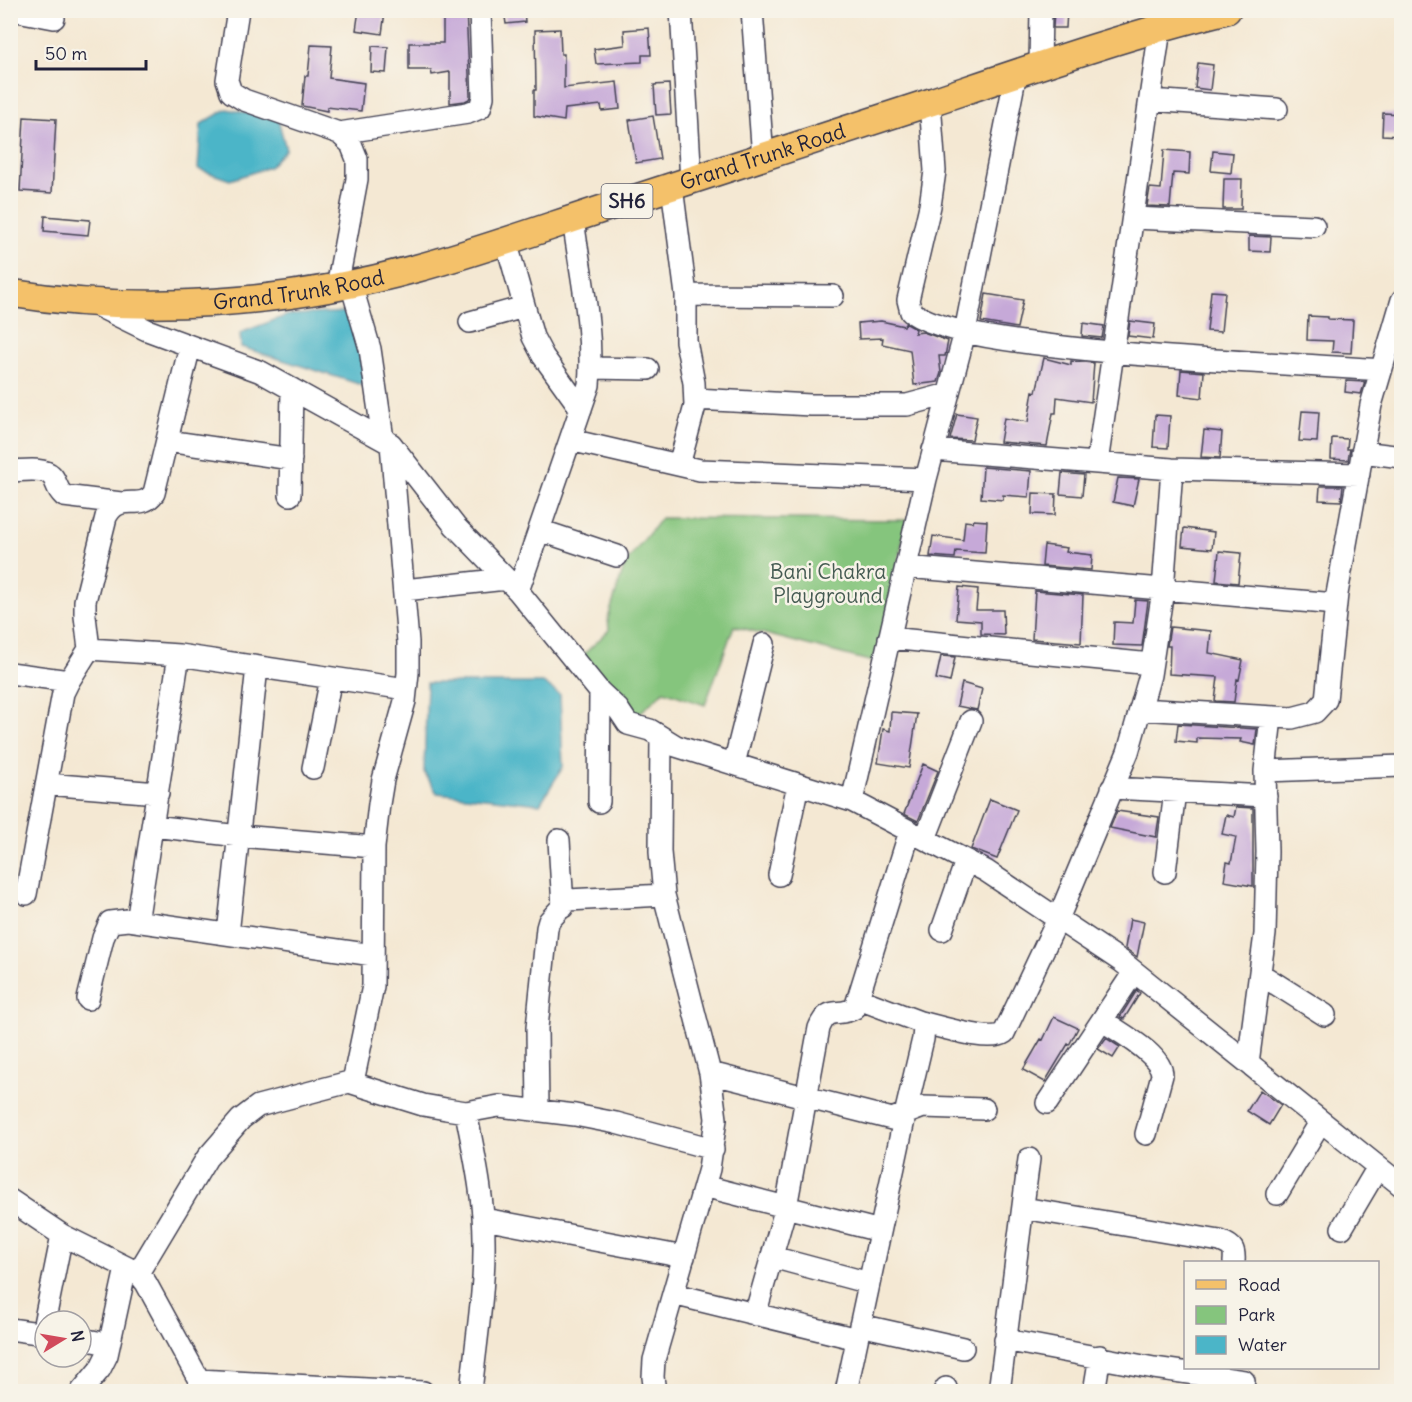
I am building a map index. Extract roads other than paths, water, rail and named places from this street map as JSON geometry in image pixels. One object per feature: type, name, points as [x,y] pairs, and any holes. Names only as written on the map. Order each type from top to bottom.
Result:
[{"type":"main road","name":"Grand Trunk Road","points":[[10,293],[93,304],[145,304],[260,298],[344,285],[416,269],[763,158],[1028,69],[1227,10]]},
{"type":"street","points":[[12,10],[54,18]]},
{"type":"street","points":[[339,133],[468,113],[480,108],[483,97],[480,10]]},
{"type":"street","points":[[679,465],[694,406],[694,383],[686,341],[681,10]]},
{"type":"street","points":[[752,10],[763,158]]},
{"type":"street","points":[[852,801],[926,479],[965,332],[1041,10]]},
{"type":"street","points":[[81,1392],[100,1369],[107,1355],[132,1270],[207,1158],[241,1119],[258,1106],[349,1082],[354,1077],[373,986],[374,847],[383,780],[405,701],[408,642],[387,442],[370,349],[344,285],[357,179],[357,159],[351,144],[339,133],[244,100],[231,92],[227,80],[233,11]]},
{"type":"street","points":[[1097,463],[1160,29]]},
{"type":"street","points":[[1150,100],[1277,108]]},
{"type":"street","points":[[930,102],[935,171],[909,306],[910,312],[919,318],[965,332],[1008,340],[1113,354],[1382,370]]},
{"type":"street","points":[[1133,218],[1314,226]]},
{"type":"street","points":[[512,585],[539,530],[589,385],[591,368],[589,334],[573,219]]},
{"type":"street","points":[[506,241],[533,337],[543,356],[581,409]]},
{"type":"street","points":[[686,295],[833,296]]},
{"type":"street","points":[[1140,709],[1292,718],[1315,712],[1326,700],[1336,604],[1362,452],[1371,405],[1401,303]]},
{"type":"street","points":[[93,304],[147,330],[261,372],[387,442],[455,526],[512,585],[600,692],[618,709],[628,724],[650,730],[676,746],[852,801],[986,871],[1134,972],[1401,1185]]},
{"type":"street","points":[[470,322],[524,307]]},
{"type":"street","points":[[10,471],[44,471],[50,474],[57,490],[64,496],[121,503],[150,499],[154,493],[190,346]]},
{"type":"street","points":[[591,368],[648,369]]},
{"type":"street","points":[[290,495],[292,389]]},
{"type":"street","points":[[694,399],[811,405],[907,405],[948,394]]},
{"type":"street","points":[[570,440],[700,470],[926,479]]},
{"type":"street","points":[[167,441],[291,459]]},
{"type":"street","points":[[933,450],[1172,469],[1359,474]]},
{"type":"street","points":[[1362,452],[1401,457]]},
{"type":"street","points":[[859,999],[920,1022],[984,1036],[999,1036],[1004,1032],[1058,919],[1128,752],[1151,664],[1163,590],[1172,469]]},
{"type":"street","points":[[26,894],[63,693],[89,649],[85,601],[106,518],[111,507],[121,503]]},
{"type":"street","points":[[539,530],[617,556]]},
{"type":"street","points":[[906,567],[1336,604]]},
{"type":"street","points":[[404,590],[512,585]]},
{"type":"street","points":[[889,638],[1151,664]]},
{"type":"street","points":[[734,764],[764,644]]},
{"type":"street","points":[[89,649],[179,655],[406,689]]},
{"type":"street","points":[[128,920],[138,916],[179,655]]},
{"type":"street","points":[[228,934],[257,666]]},
{"type":"street","points":[[10,673],[69,681]]},
{"type":"street","points":[[313,768],[331,678]]},
{"type":"street","points":[[599,802],[600,692]]},
{"type":"street","points":[[1248,1063],[1265,923],[1265,771],[1271,717]]},
{"type":"street","points":[[755,1315],[786,1207],[819,1028],[824,1017],[832,1012],[849,1012],[855,1008],[918,835],[971,721]]},
{"type":"street","points":[[654,1392],[654,1360],[704,1186],[713,1149],[716,1119],[710,1073],[664,895],[660,852],[661,737]]},
{"type":"street","points":[[1265,771],[1401,766]]},
{"type":"street","points":[[46,784],[158,793]]},
{"type":"street","points":[[779,875],[798,784]]},
{"type":"street","points":[[1112,788],[1266,796]]},
{"type":"street","points":[[1165,872],[1175,791]]},
{"type":"street","points":[[153,826],[239,836],[374,847]]},
{"type":"street","points":[[559,840],[563,907]]},
{"type":"street","points":[[942,930],[966,861]]},
{"type":"street","points":[[538,1110],[537,1028],[549,921],[568,900],[664,895]]},
{"type":"street","points":[[88,999],[106,928],[110,922],[128,920],[373,955]]},
{"type":"street","points":[[1047,1102],[1134,972]]},
{"type":"street","points":[[1260,974],[1325,1015]]},
{"type":"street","points":[[1102,1020],[1156,1058],[1162,1069],[1146,1134]]},
{"type":"street","points":[[846,1392],[923,1039],[924,1028],[920,1022]]},
{"type":"street","points":[[710,1073],[892,1119],[923,1107],[984,1109]]},
{"type":"street","points":[[349,1082],[423,1105],[466,1112],[499,1106],[595,1118],[713,1149]]},
{"type":"street","points":[[466,1112],[484,1219],[484,1265],[471,1392]]},
{"type":"street","points":[[1277,1194],[1321,1121]]},
{"type":"street","points":[[999,1392],[1029,1159]]},
{"type":"street","points":[[1342,1228],[1378,1167]]},
{"type":"street","points":[[704,1186],[880,1231]]},
{"type":"street","points":[[10,1200],[62,1235],[132,1270],[146,1283],[201,1386],[423,1392]]},
{"type":"street","points":[[1023,1208],[1220,1241],[1231,1245],[1235,1251],[1234,1261]]},
{"type":"street","points":[[484,1219],[684,1257]]},
{"type":"street","points":[[49,1309],[62,1235]]},
{"type":"street","points":[[772,1257],[869,1283]]},
{"type":"street","points":[[673,1294],[755,1315],[963,1348]]},
{"type":"street","points":[[10,1329],[33,1332]]},
{"type":"street","points":[[1005,1340],[1100,1356],[1154,1368],[1190,1382],[1234,1379]]},
{"type":"street","points":[[93,1342],[109,1344]]},
{"type":"street","points":[[1094,1392],[1100,1356]]},
{"type":"water","points":[[227,109],[278,119],[286,149],[269,167],[230,180],[198,169],[201,124]]},
{"type":"water","points":[[348,312],[366,360],[365,386],[241,347],[240,333],[288,315]]},
{"type":"water","points":[[427,683],[543,683],[560,695],[563,767],[540,804],[437,793],[424,772]]},
{"type":"park label","name":"Bani Chakra Playground","points":[[828,584]]}]
